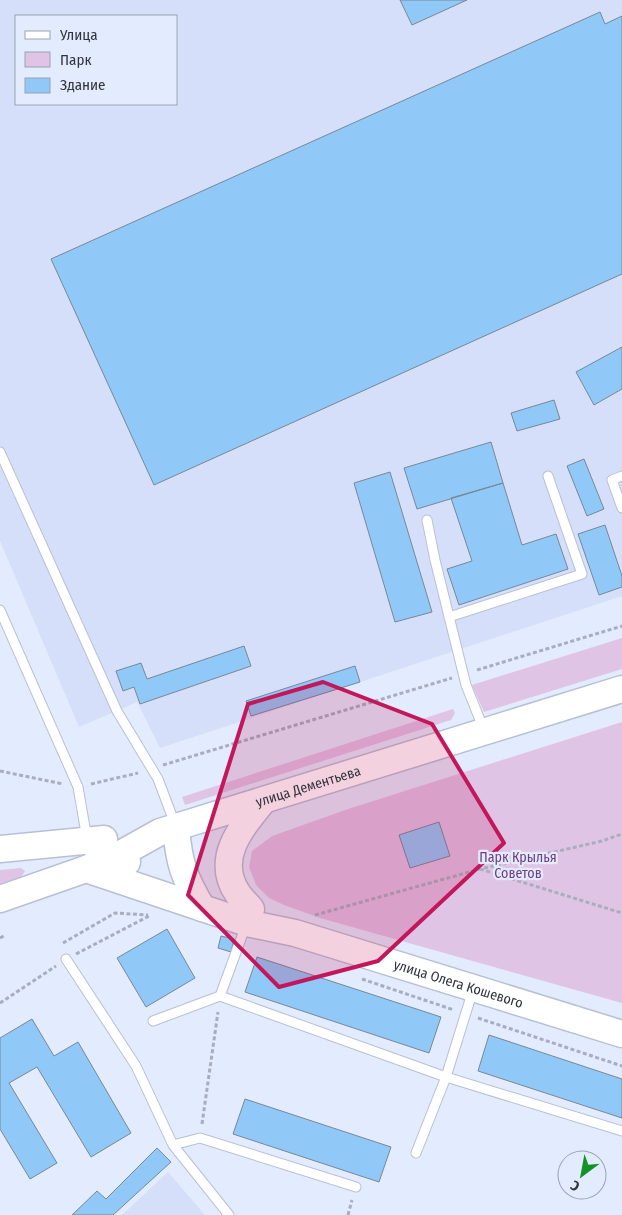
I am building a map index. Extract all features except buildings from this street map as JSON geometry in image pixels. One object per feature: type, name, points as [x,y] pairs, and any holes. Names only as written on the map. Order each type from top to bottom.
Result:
[{"type":"main road","name":"улица Дементьева","points":[[0,899],[86,869],[115,857],[168,830],[622,689]]},
{"type":"main road","points":[[249,916],[233,884],[229,868],[229,854],[238,833],[263,801]]},
{"type":"main road","points":[[0,850],[168,830],[195,897]]},
{"type":"main road","points":[[86,869],[88,841]]},
{"type":"main road","name":"улица Олега Кошевого","points":[[88,841],[115,857],[195,897]]},
{"type":"main road","name":"улица Олега Кошевого","points":[[86,869],[195,897],[249,916],[302,925],[474,987],[622,1034]]},
{"type":"lane","points":[[0,452],[117,711],[158,779],[168,830]]},
{"type":"lane","points":[[449,617],[582,574],[548,476]]},
{"type":"lane","points":[[622,476],[612,480],[622,508]]},
{"type":"lane","points":[[427,520],[464,674],[484,731]]},
{"type":"lane","points":[[0,610],[78,787],[88,841]]},
{"type":"lane","points":[[220,996],[249,916]]},
{"type":"lane","points":[[66,959],[136,1066],[173,1145],[229,1215]]},
{"type":"lane","points":[[416,1153],[446,1078],[474,987]]},
{"type":"lane","points":[[153,1021],[220,996],[446,1078],[622,1131]]},
{"type":"lane","points":[[173,1145],[200,1138],[356,1187]]},
{"type":"path","points":[[0,771],[78,787],[126,777],[622,626]]},
{"type":"path","points":[[302,925],[480,869],[602,841],[622,834]]},
{"type":"path","points":[[480,869],[622,913]]},
{"type":"path","points":[[63,944],[114,913],[160,917]]},
{"type":"path","points":[[0,938],[4,936]]},
{"type":"path","points":[[354,976],[622,1066]]},
{"type":"path","points":[[200,1138],[220,996]]},
{"type":"highlighted area","points":[[323,682],[432,724],[504,843],[378,961],[279,987],[188,895],[248,704]]},
{"type":"shaded area","points":[[0,0],[622,0],[622,596],[160,748],[137,702],[79,727],[0,541]]},
{"type":"shaded area","points":[[168,1172],[205,1215],[122,1215]]},
{"type":"green space","points":[[622,638],[622,669],[484,712],[472,685]]},
{"type":"green space","points":[[453,709],[455,713],[451,720],[185,805],[182,797]]},
{"type":"green space","name":"Парк Крылья Советов","points":[[622,722],[622,1003],[320,918],[269,898],[256,885],[249,867],[252,851],[272,836],[348,809]]},
{"type":"green space","points":[[21,868],[25,871],[20,879],[0,886],[0,870]]}]
